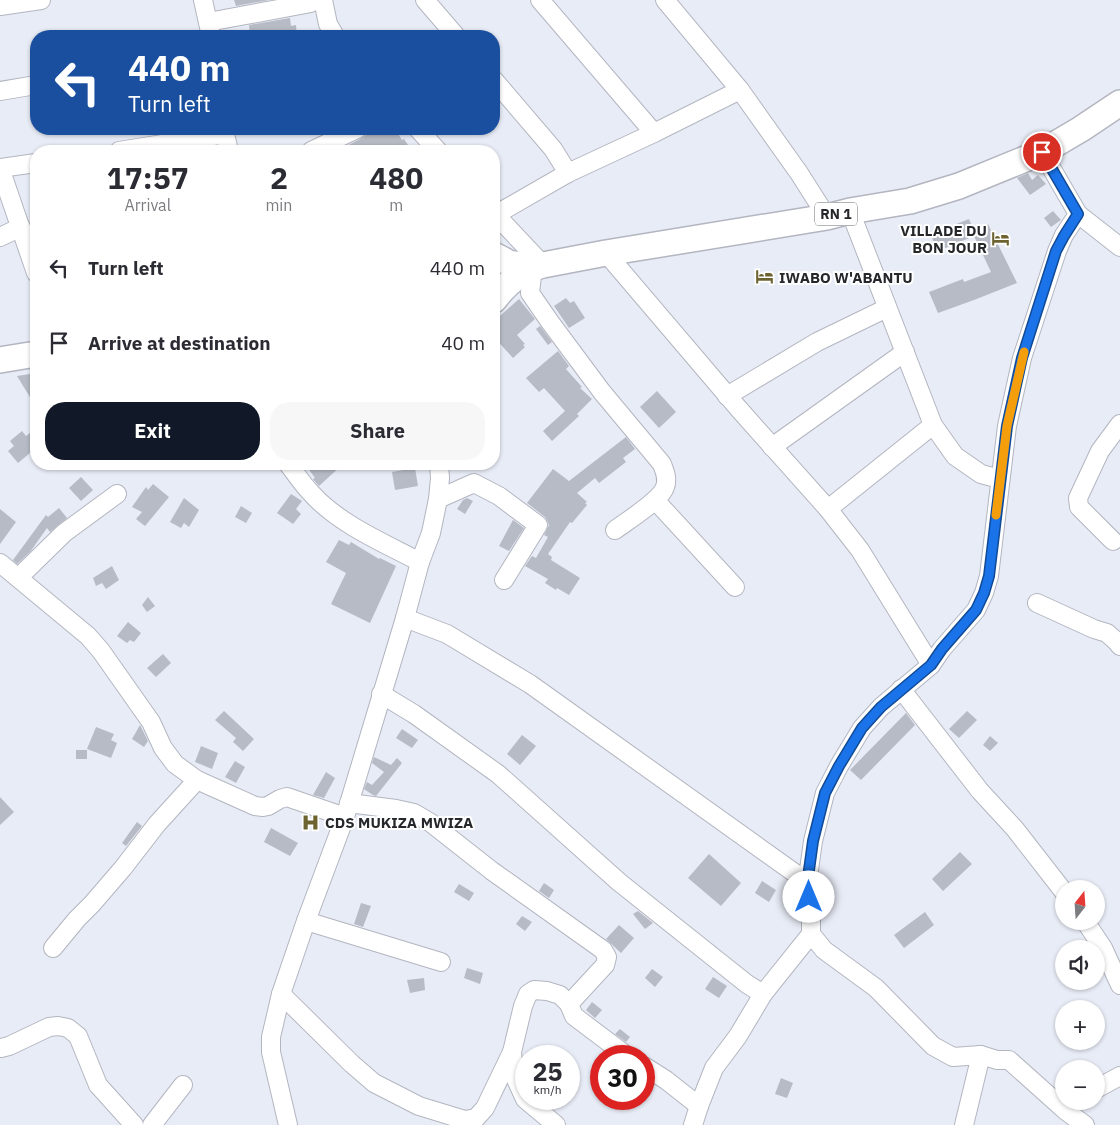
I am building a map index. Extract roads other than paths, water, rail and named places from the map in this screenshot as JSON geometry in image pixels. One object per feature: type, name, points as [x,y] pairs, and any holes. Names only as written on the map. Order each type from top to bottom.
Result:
[{"type":"highway","name":"RN 1","points":[[500,258],[509,263],[538,266],[910,201],[959,186],[1042,152],[1120,103]]},
{"type":"highway","name":"RN 1","points":[[500,291],[514,279],[538,266]]},
{"type":"highway","points":[[0,360],[30,355]]},
{"type":"street","points":[[0,6],[41,0]]},
{"type":"street","points":[[203,0],[209,29],[317,2],[332,30]]},
{"type":"street","points":[[425,0],[451,30]]},
{"type":"street","points":[[540,0],[654,133]]},
{"type":"street","points":[[664,0],[740,90],[799,173],[839,214],[887,308],[933,425],[955,456],[981,474],[1000,479]]},
{"type":"street","points":[[0,91],[30,86]]},
{"type":"street","points":[[500,87],[553,149],[568,173]]},
{"type":"street","points":[[500,211],[568,173],[740,90]]},
{"type":"street","points":[[323,145],[344,135]]},
{"type":"street","points":[[423,135],[433,145]]},
{"type":"street","points":[[168,145],[226,138]]},
{"type":"street","points":[[1042,152],[1078,214],[1120,246]]},
{"type":"street","points":[[30,164],[0,168],[30,255]]},
{"type":"street","points":[[693,1125],[714,1068],[738,1036],[763,994],[811,934],[809,870],[813,841],[825,793],[839,766],[862,728],[881,707],[931,665],[942,649],[976,610],[984,593],[989,576],[1007,426],[1022,358],[1056,251],[1078,214]]},
{"type":"street","points":[[500,221],[538,266],[530,293],[602,392],[662,464],[667,476],[665,488],[655,500],[615,530]]},
{"type":"street","points":[[0,237],[21,227]]},
{"type":"street","points":[[606,253],[727,396],[828,509],[860,550],[931,665]]},
{"type":"street","points":[[727,396],[817,342],[887,308]]},
{"type":"street","points":[[772,447],[905,352]]},
{"type":"street","points":[[1113,541],[1079,507],[1078,498],[1100,451],[1120,424]]},
{"type":"street","points":[[828,509],[933,425]]},
{"type":"street","points":[[293,470],[312,495],[332,513],[420,562]]},
{"type":"street","points":[[288,1125],[271,1052],[271,1037],[281,994],[347,810],[420,562],[431,533],[438,499],[439,470]]},
{"type":"street","points":[[438,499],[474,484],[500,496],[538,525],[504,580]]},
{"type":"street","points":[[18,578],[64,533],[117,494]]},
{"type":"street","points":[[655,500],[735,587]]},
{"type":"street","points":[[0,563],[88,636],[101,651],[151,722],[163,748],[175,764],[196,780],[254,806],[268,806],[288,797],[347,810],[414,813],[431,823],[492,872],[603,950],[608,957],[605,965],[569,1004]]},
{"type":"street","points":[[1037,603],[1107,633],[1120,646]]},
{"type":"street","points":[[404,618],[447,634],[530,684],[810,884]]},
{"type":"street","points":[[901,689],[980,791],[1015,829],[1055,880]]},
{"type":"street","points":[[381,694],[414,714],[498,774],[619,882],[747,984],[763,994]]},
{"type":"street","points":[[53,948],[196,780]]},
{"type":"street","points":[[306,921],[441,962]]},
{"type":"street","points":[[1091,930],[1104,948],[1120,985]]},
{"type":"street","points":[[811,934],[824,950],[876,988],[933,1046],[953,1057],[981,1055],[997,1060],[1009,1060],[1055,1094]]},
{"type":"street","points":[[281,994],[374,1083],[419,1106],[465,1120],[476,1118],[485,1108],[512,1052],[523,1006],[528,994],[534,990],[560,995],[569,1004],[574,1016],[612,1045]]},
{"type":"street","points":[[0,1048],[10,1046],[49,1027],[68,1028],[78,1036],[98,1085],[134,1125]]},
{"type":"street","points":[[512,1052],[514,1075],[526,1099],[556,1125]]},
{"type":"street","points":[[964,1125],[981,1055]]},
{"type":"street","points":[[655,1073],[699,1106]]},
{"type":"street","points":[[1105,1084],[1120,1076]]},
{"type":"street","points":[[152,1125],[183,1085]]},
{"type":"street","points":[[1074,1110],[1085,1125]]},
{"type":"place","name":"VILLADE DU BON JOUR","points":[[1001,239]]},
{"type":"place","name":"IWABO W'ABANTU","points":[[765,277]]},
{"type":"place","name":"CDS MUKIZA MWIZA","points":[[311,822]]}]
